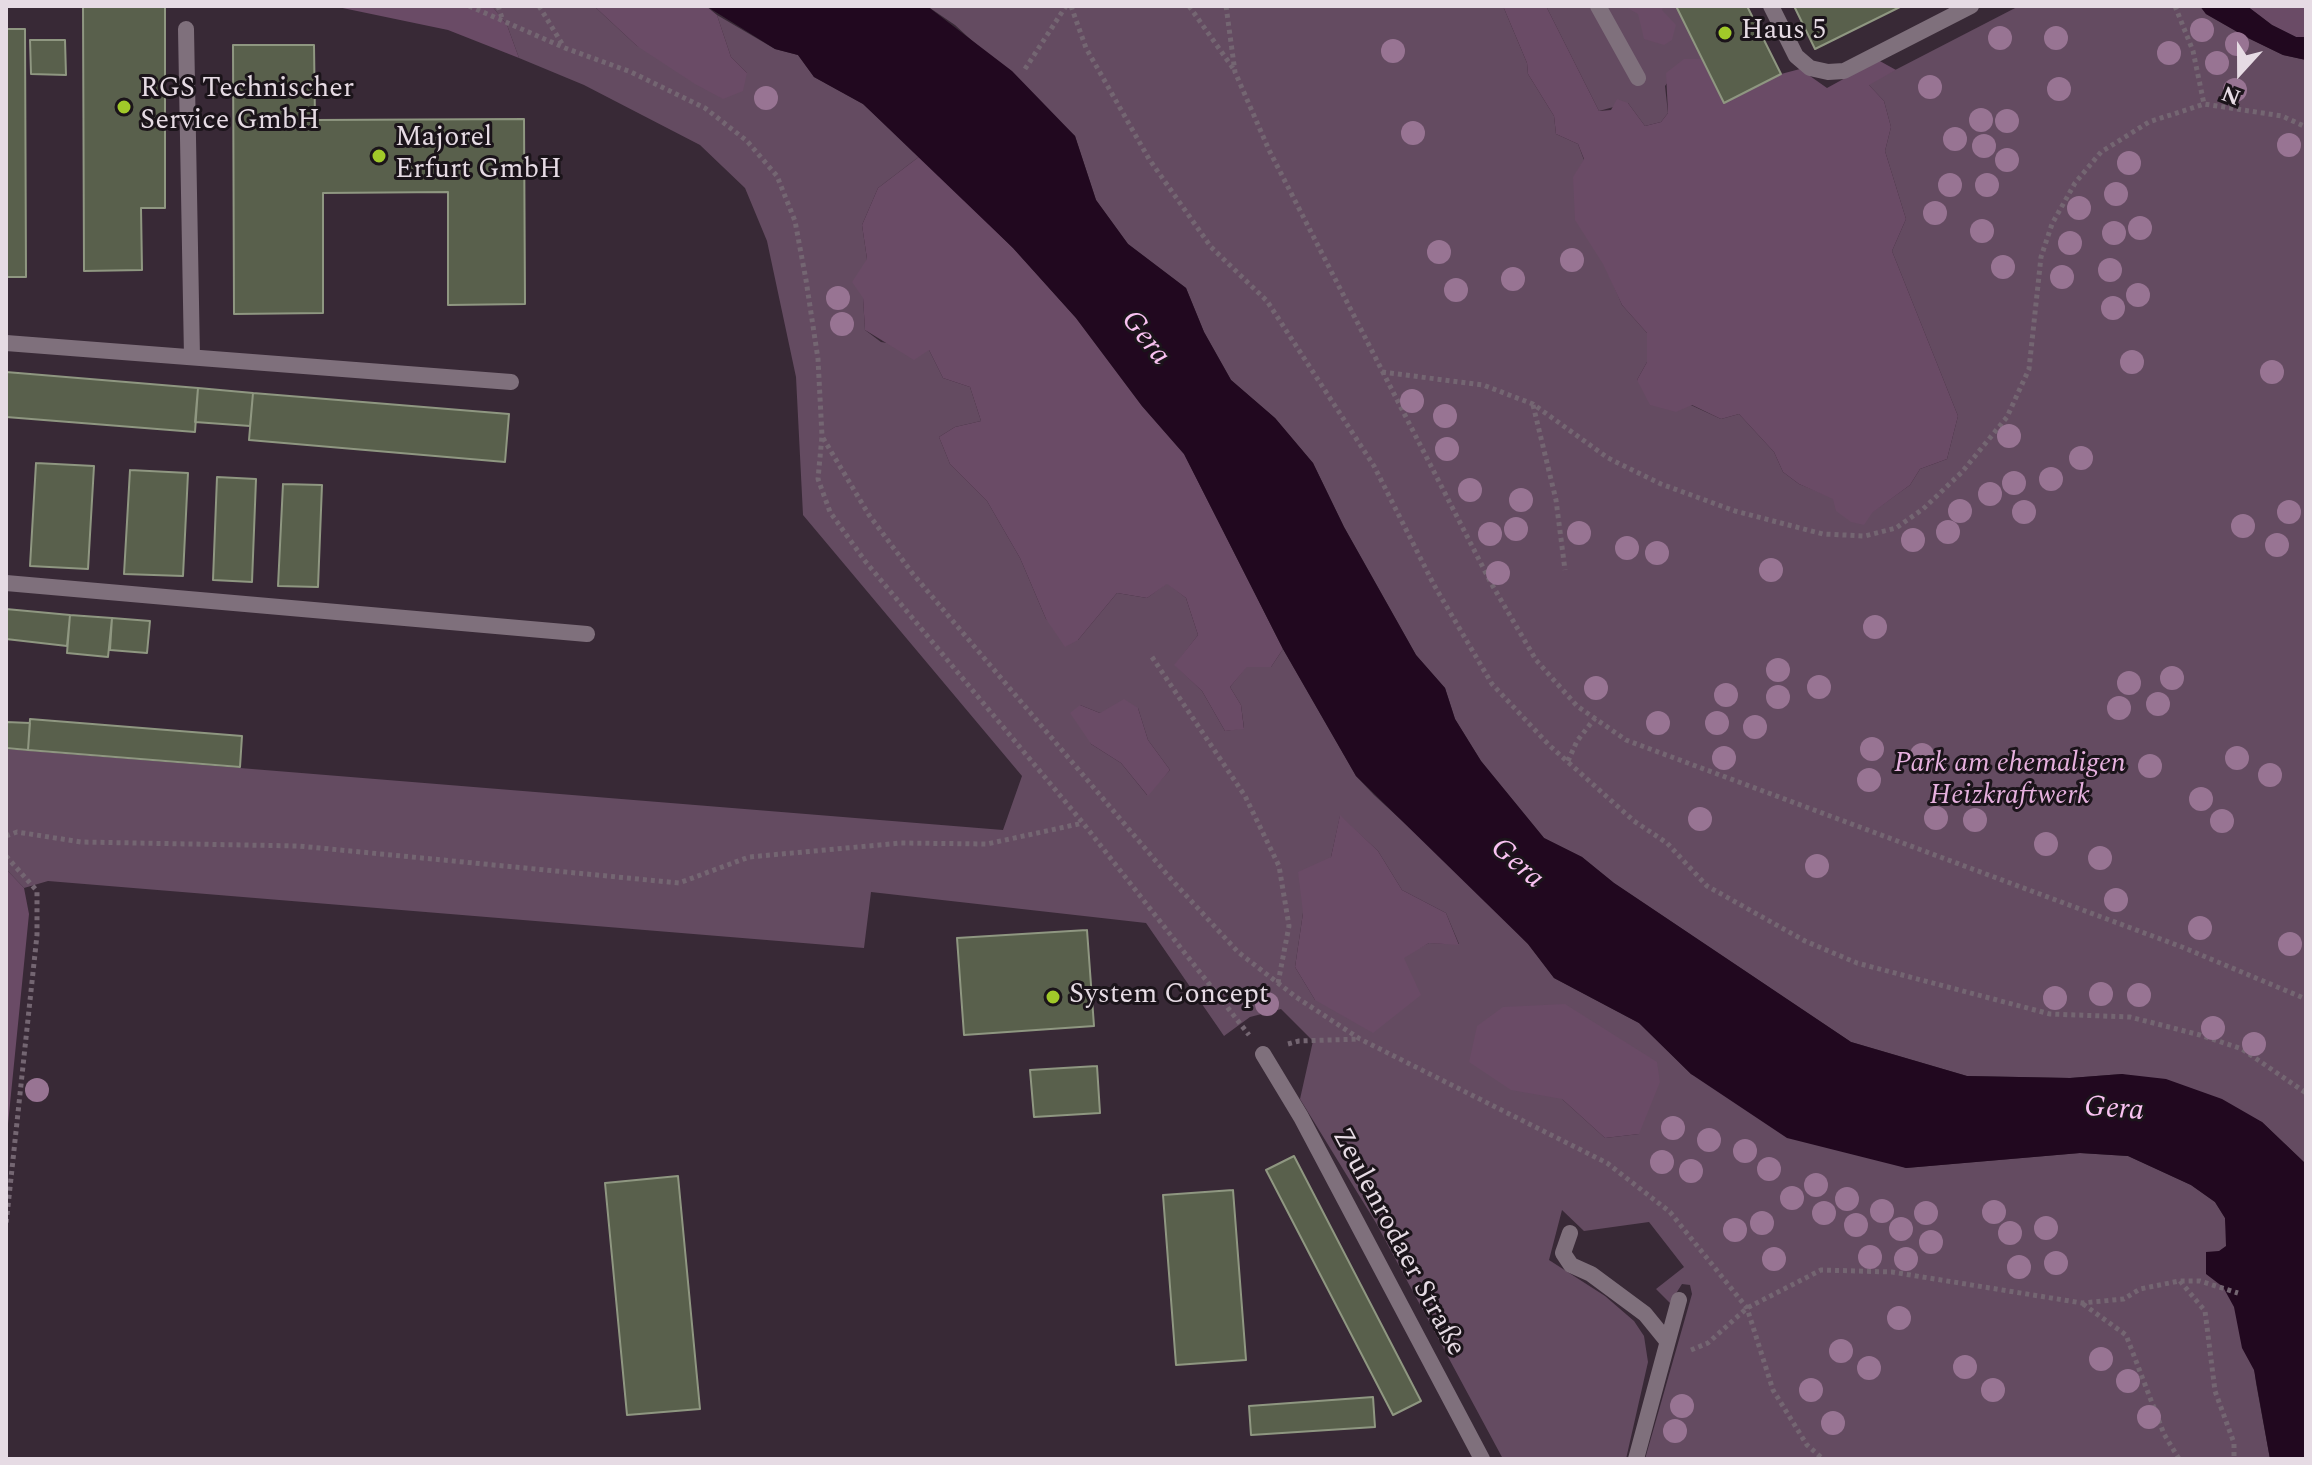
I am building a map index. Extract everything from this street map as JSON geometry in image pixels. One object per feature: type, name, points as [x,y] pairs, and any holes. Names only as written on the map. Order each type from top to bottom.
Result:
[{"type":"street","points":[[1598,6],[1638,78]]},
{"type":"street","points":[[1771,6],[1796,56],[1810,68],[1828,72],[1844,71],[1971,6]]},
{"type":"street","points":[[186,29],[192,357]]},
{"type":"street","points":[[6,343],[511,382]]},
{"type":"street","points":[[6,583],[587,634]]},
{"type":"street","name":"Zeulenrodaer Straße","points":[[1263,1054],[1301,1117],[1482,1459]]},
{"type":"street","points":[[1570,1233],[1563,1253],[1571,1265],[1591,1274],[1645,1314],[1667,1341]]},
{"type":"street","points":[[1636,1459],[1679,1300]]},
{"type":"path","points":[[469,6],[565,48],[631,72],[705,108],[747,141],[777,176],[795,221],[818,359],[822,436],[818,479],[830,512],[865,561],[1083,823],[1263,1054],[1299,1041],[1360,1039]]},
{"type":"path","points":[[498,6],[502,19]]},
{"type":"path","points":[[539,6],[565,48]]},
{"type":"path","points":[[1025,69],[1068,6]]},
{"type":"path","points":[[1068,6],[1086,48],[1149,159],[1211,247],[1267,301],[1374,466],[1434,585],[1492,684],[1568,761],[1634,821],[1667,843],[1707,886],[1805,941],[1857,963],[2050,1014],[2130,1017],[2200,1035],[2242,1049],[2306,1093]]},
{"type":"path","points":[[1189,6],[1235,72],[1262,138],[1381,372],[1536,660],[1577,706],[1626,740],[2196,953],[2306,999]]},
{"type":"path","points":[[1226,6],[1235,72]]},
{"type":"path","points":[[2175,6],[2193,51],[2204,104]]},
{"type":"path","points":[[1381,372],[1483,385],[1533,404],[1608,458],[1661,484],[1735,511],[1823,534],[1865,536],[1896,528],[1923,509],[1962,472],[2007,417],[2029,369],[2041,257],[2052,224],[2075,183],[2101,152],[2149,122],[2204,104],[2282,116],[2306,127]]},
{"type":"path","points":[[1533,404],[1556,500],[1565,570]]},
{"type":"path","points":[[822,436],[869,515],[913,574],[1171,879],[1238,952],[1360,1039],[1607,1163],[1670,1212],[1747,1308],[1773,1390],[1807,1445],[1823,1459]]},
{"type":"path","points":[[1152,657],[1245,796],[1279,866],[1289,926],[1278,983]]},
{"type":"path","points":[[1568,761],[1577,741],[1595,718]]},
{"type":"path","points":[[6,836],[17,832],[81,842],[299,846],[679,883],[749,857],[901,843],[987,844],[1083,823]]},
{"type":"path","points":[[6,856],[37,891],[37,935],[6,1225]]},
{"type":"path","points":[[1661,1363],[1708,1343],[1747,1308],[1821,1270],[1892,1272],[2082,1303],[2124,1299],[2140,1289],[2179,1281],[2200,1281],[2238,1293]]},
{"type":"path","points":[[2179,1281],[2205,1311],[2215,1391],[2234,1443],[2234,1459]]},
{"type":"path","points":[[2082,1303],[2126,1335],[2164,1434],[2179,1459]]},
{"type":"green space","points":[[492,6],[594,6],[637,46],[747,73],[731,57],[717,15],[775,49],[798,55],[814,77],[863,104],[920,156],[878,188],[862,225],[867,259],[863,298],[865,330],[881,342],[929,350],[943,378],[970,387],[981,421],[955,427],[939,437],[950,464],[987,501],[1020,558],[1046,619],[1078,640],[1117,593],[1147,598],[1167,583],[1186,598],[1198,635],[1175,665],[1202,691],[1225,731],[1244,728],[1241,705],[1230,687],[1247,666],[1271,667],[1283,649],[1356,776],[1374,795],[1461,875],[1528,944],[1554,978],[1639,1023],[1691,1074],[1906,1168],[2080,1153],[2128,1156],[2191,1185],[2215,1202],[2225,1218],[2227,1234],[2240,1238],[2256,1383],[2270,1459],[1645,1459],[1692,1294],[1690,1285],[1682,1284],[1670,1303],[1656,1289],[1684,1267],[1649,1222],[1584,1231],[1562,1210],[1549,1260],[1605,1296],[1634,1321],[1644,1336],[1648,1362],[1626,1459],[1503,1459],[1376,1223],[1300,1099],[1313,1041],[1281,1009],[1250,1017],[1224,1036],[1146,923],[871,892],[864,948],[48,881],[24,888],[6,869],[6,749],[1003,830],[1022,776],[803,515],[796,377],[767,241],[745,188],[700,145],[584,85],[519,58],[507,25]],"holes":[[[1080,705],[1100,713],[1138,708],[1148,740],[1170,770],[1147,795],[1121,763],[1091,744]],[[1340,816],[1378,851],[1402,890],[1446,913],[1459,944],[1429,943],[1315,1000],[1295,967],[1303,913],[1331,857]],[[1562,1099],[1639,1134],[1605,1138]]]},
{"type":"green space","name":"Park am ehemaligen Heizkraftwerk","points":[[927,6],[1503,6],[1527,63],[1528,74],[1554,116],[1556,134],[1578,144],[1584,160],[1574,177],[1575,195],[1622,305],[1647,333],[1647,362],[1637,380],[1721,419],[1739,414],[1774,452],[1783,472],[1799,484],[1871,513],[1910,485],[1920,469],[1947,459],[1958,416],[1892,251],[1906,219],[1885,151],[1891,127],[1884,101],[1868,84],[2019,6],[2200,6],[2206,14],[2248,38],[2283,55],[2306,60],[2306,1164],[2262,1122],[2122,1074],[2070,1078],[1967,1076],[1851,1042],[1614,883],[1582,857],[1544,838],[1481,761],[1455,719],[1445,688],[1416,655],[1344,527],[1313,463],[1275,418],[1231,380],[1204,332],[1186,288],[1128,244],[1096,200],[1075,136],[955,25]]},
{"type":"green space","points":[[1546,6],[1676,6],[1702,59],[1684,60],[1665,86],[1668,113],[1661,122],[1645,126],[1628,103],[1599,111]]},
{"type":"shaded area","points":[[333,6],[492,6],[507,25],[519,58],[448,30]]},
{"type":"shaded area","points":[[594,6],[706,6],[717,15],[731,57],[747,73],[743,91],[723,99],[695,84],[637,46]]},
{"type":"shaded area","points":[[1503,6],[1546,6],[1599,111],[1611,110],[1617,99],[1628,103],[1645,126],[1661,122],[1668,113],[1666,73],[1684,59],[1702,59],[1724,103],[1781,74],[1800,69],[1827,88],[1878,60],[1896,70],[1869,85],[1884,101],[1891,127],[1885,151],[1906,219],[1892,251],[1958,416],[1947,459],[1920,469],[1910,485],[1872,513],[1864,525],[1851,522],[1836,511],[1833,499],[1799,484],[1783,472],[1774,452],[1739,414],[1721,419],[1692,405],[1676,412],[1650,405],[1637,380],[1647,362],[1647,333],[1622,305],[1603,264],[1575,220],[1573,177],[1584,159],[1578,144],[1556,134],[1554,116],[1528,74],[1527,63]]},
{"type":"shaded area","points":[[1624,6],[1664,6],[1662,10],[1676,25],[1672,40],[1664,45],[1644,39],[1638,14]]},
{"type":"shaded area","points":[[2247,6],[2306,6],[2306,37],[2296,37],[2272,25]]},
{"type":"shaded area","points":[[920,156],[1013,248],[1076,318],[1142,406],[1184,454],[1283,649],[1271,667],[1247,667],[1230,687],[1241,705],[1244,729],[1225,731],[1202,691],[1174,665],[1198,635],[1186,598],[1167,584],[1147,598],[1117,593],[1078,640],[1065,647],[1046,619],[1020,558],[987,501],[950,464],[939,437],[955,427],[981,421],[970,387],[943,378],[929,350],[914,360],[865,330],[863,298],[852,282],[867,259],[862,225],[878,188]]},
{"type":"shaded area","points":[[1124,699],[1138,708],[1148,740],[1170,770],[1148,796],[1121,763],[1091,744],[1070,713],[1080,705],[1100,713]]},
{"type":"shaded area","points":[[1340,815],[1378,851],[1402,890],[1446,913],[1459,945],[1429,943],[1404,958],[1421,995],[1373,1033],[1315,1000],[1295,967],[1303,913],[1298,872],[1331,857]]},
{"type":"shaded area","points":[[6,869],[24,888],[29,914],[6,1144]]},
{"type":"shaded area","points":[[1565,1004],[1657,1062],[1660,1082],[1639,1134],[1605,1138],[1562,1099],[1511,1090],[1469,1062],[1477,1026],[1503,1007]]},
{"type":"water","name":"Gera","points":[[706,6],[927,6],[1012,71],[1075,136],[1096,200],[1128,244],[1186,288],[1204,332],[1231,380],[1275,418],[1313,463],[1344,527],[1416,655],[1445,688],[1455,719],[1481,761],[1544,838],[1582,857],[1614,883],[1851,1042],[1967,1076],[2070,1078],[2122,1074],[2166,1079],[2222,1099],[2262,1122],[2306,1164],[2306,1459],[2270,1459],[2254,1370],[2242,1348],[2234,1307],[2223,1287],[2206,1274],[2206,1252],[2219,1251],[2226,1246],[2225,1218],[2215,1202],[2191,1185],[2128,1156],[2080,1153],[1906,1168],[1787,1138],[1691,1074],[1639,1023],[1554,978],[1528,944],[1356,776],[1283,649],[1184,454],[1142,406],[1076,318],[1013,248],[863,104],[814,77],[798,55],[775,49]]},
{"type":"water","points":[[2200,6],[2247,6],[2272,25],[2296,37],[2306,37],[2306,60],[2283,55],[2248,38],[2206,14]]},
{"type":"building","name":"RGS Technischer Service GmbH","points":[[83,6],[165,6],[165,208],[141,208],[142,270],[84,271]]},
{"type":"building","name":"Haus 5","points":[[1676,6],[1747,6],[1781,74],[1724,103]]},
{"type":"building","points":[[1794,6],[1902,6],[1815,49]]},
{"type":"building","points":[[6,29],[25,29],[26,277],[6,277]]},
{"type":"building","points":[[30,40],[65,40],[66,75],[31,74]]},
{"type":"building","name":"Majorel Erfurt GmbH","points":[[233,45],[314,45],[315,120],[524,119],[525,304],[448,305],[448,192],[323,193],[323,313],[234,314]]},
{"type":"building","points":[[6,372],[198,388],[195,432],[6,417]]},
{"type":"building","points":[[198,388],[253,393],[250,426],[195,422]]},
{"type":"building","points":[[253,393],[509,414],[505,462],[249,440]]},
{"type":"building","points":[[36,463],[94,466],[88,569],[30,566]]},
{"type":"building","points":[[130,470],[188,473],[183,576],[124,574]]},
{"type":"building","points":[[217,477],[256,479],[252,582],[213,580]]},
{"type":"building","points":[[283,484],[322,485],[318,587],[278,586]]},
{"type":"building","points":[[6,609],[70,615],[67,646],[6,639]]},
{"type":"building","points":[[70,615],[112,618],[108,657],[67,653]]},
{"type":"building","points":[[112,618],[150,621],[147,653],[110,650]]},
{"type":"building","points":[[30,719],[242,736],[240,767],[28,750]]},
{"type":"building","points":[[6,722],[30,723],[28,750],[6,748]]},
{"type":"building","points":[[1087,930],[1094,1026],[964,1035],[957,938]]},
{"type":"building","points":[[1097,1066],[1100,1113],[1034,1117],[1030,1070]]},
{"type":"building","points":[[1294,1156],[1421,1401],[1393,1415],[1266,1170]]},
{"type":"building","points":[[678,1176],[700,1409],[627,1415],[605,1183]]},
{"type":"building","points":[[1233,1190],[1246,1360],[1176,1365],[1163,1195]]},
{"type":"building","points":[[1373,1397],[1375,1427],[1251,1435],[1249,1406]]},
{"type":"place","name":"Haus 5","points":[[1725,33]]},
{"type":"place","name":"RGS Technischer Service GmbH","points":[[124,107]]},
{"type":"place","name":"Majorel Erfurt GmbH","points":[[379,156]]},
{"type":"place","name":"System Concept","points":[[1053,997]]}]
